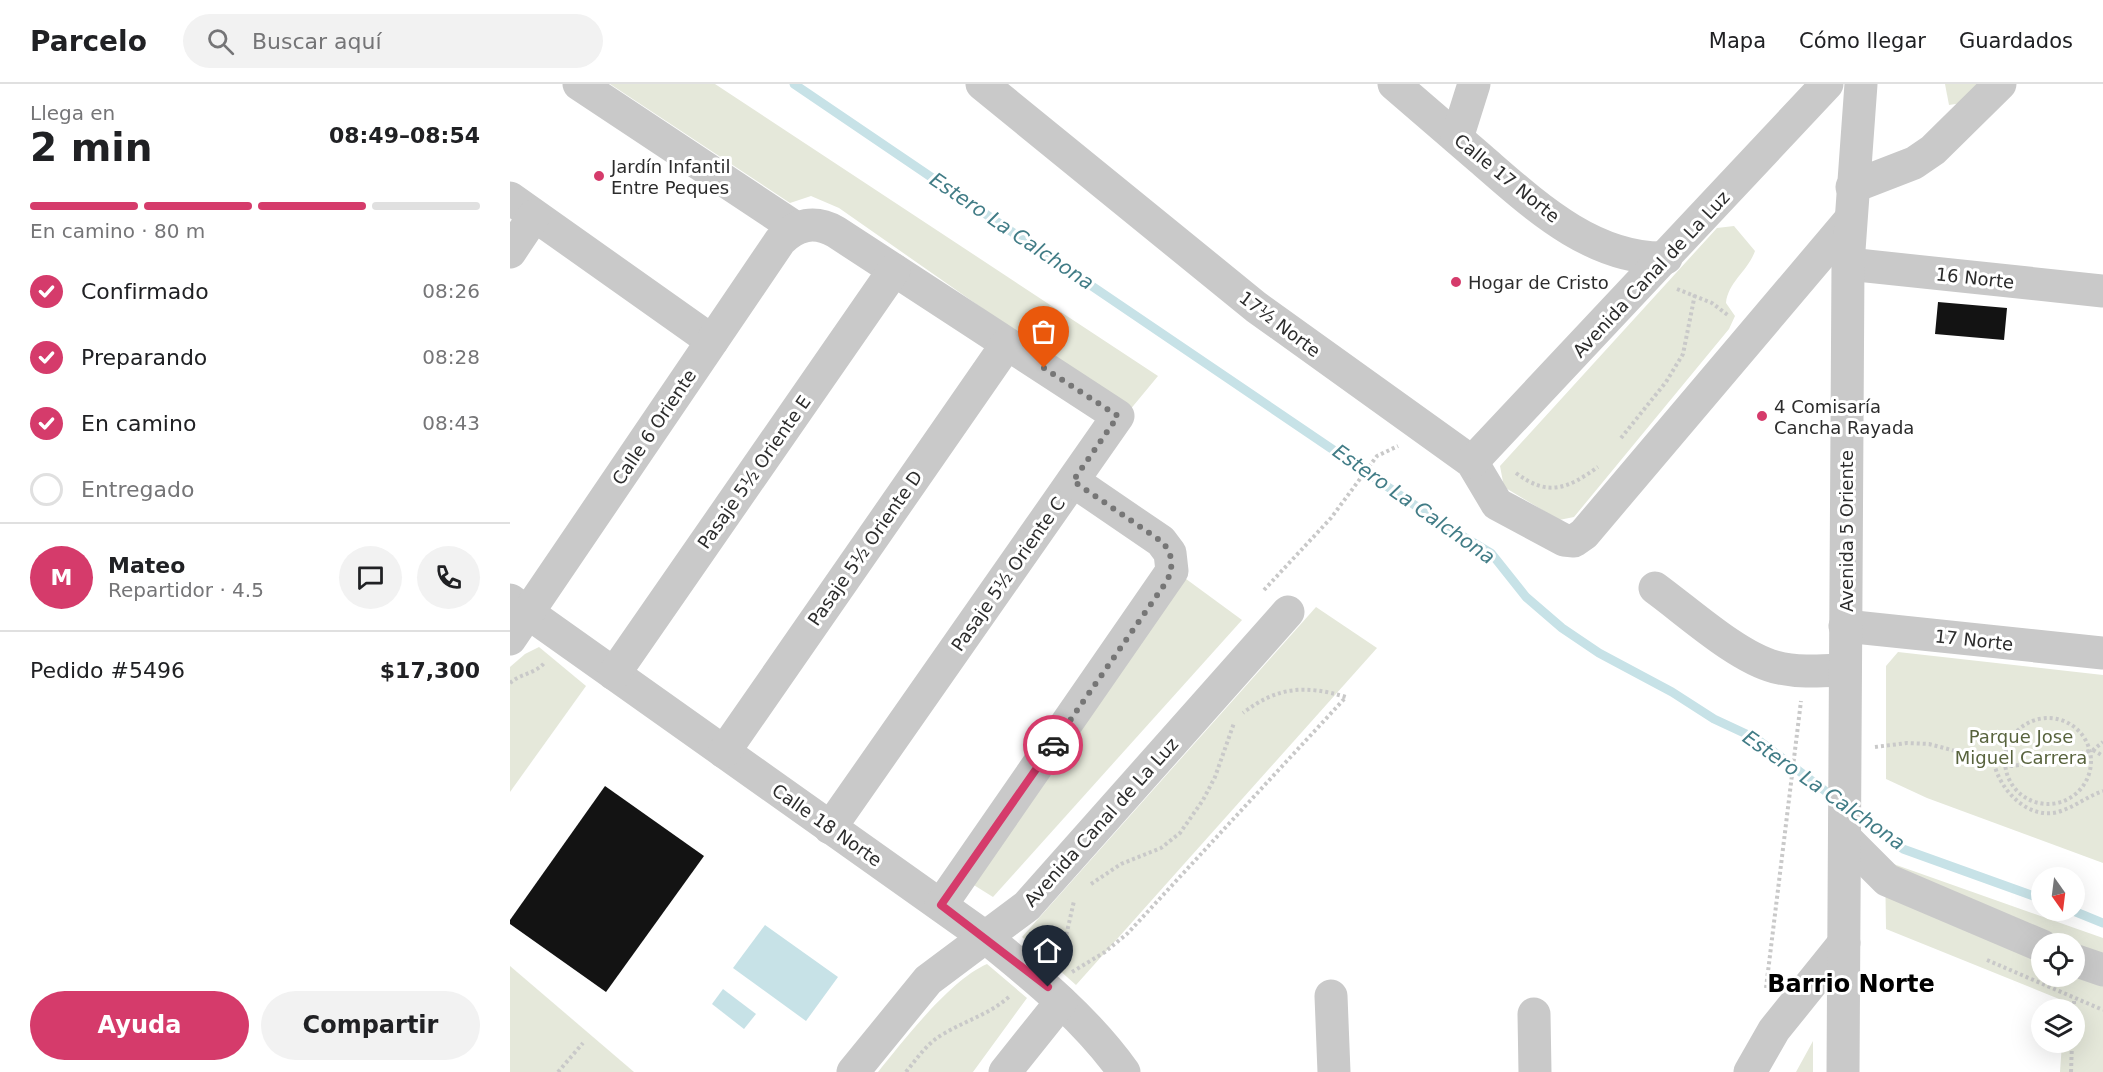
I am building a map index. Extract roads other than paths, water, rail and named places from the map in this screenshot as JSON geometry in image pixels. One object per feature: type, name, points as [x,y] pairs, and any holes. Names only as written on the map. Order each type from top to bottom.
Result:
[{"type":"street","points":[[579,84],[801,226]]},
{"type":"street","name":"17½ Norte","points":[[982,84],[1256,307],[1478,456],[1497,504],[1564,540],[1574,541],[1584,534],[1850,220]]},
{"type":"street","name":"Calle 17 Norte","points":[[1394,84],[1533,203],[1560,223],[1617,250],[1646,259],[1666,258]]},
{"type":"street","points":[[1457,138],[1474,84]]},
{"type":"street","name":"Avenida Canal de La Luz","points":[[1478,456],[1827,84]]},
{"type":"street","name":"Avenida 5 Oriente","points":[[1843,1072],[1848,264],[1861,84]]},
{"type":"street","points":[[1852,187],[1914,163],[1933,150],[2000,84]]},
{"type":"street","points":[[510,252],[522,207],[712,341]]},
{"type":"street","name":"Pasaje 5½ Oriente C","points":[[801,226],[827,227],[1118,416],[830,828]]},
{"type":"street","name":"Calle 6 Oriente","points":[[510,639],[519,606],[712,341],[780,242],[801,226]]},
{"type":"street","name":"16 Norte","points":[[1848,264],[2103,291]]},
{"type":"street","name":"Pasaje 5½ Oriente E","points":[[614,674],[894,270]]},
{"type":"street","name":"Pasaje 5½ Oriente D","points":[[724,752],[1007,344]]},
{"type":"street","points":[[941,905],[1172,571],[1170,553],[1161,541],[1073,481]]},
{"type":"street","points":[[1655,588],[1748,656],[1775,667],[1805,671],[1845,670]]},
{"type":"street","name":"Calle 18 Norte","points":[[519,606],[985,937],[1047,988],[1096,1036],[1124,1072]]},
{"type":"street","name":"Avenida Canal de La Luz","points":[[853,1072],[928,980],[1027,906],[1288,612]]},
{"type":"street","name":"17 Norte","points":[[1845,626],[2102,648]]},
{"type":"street","points":[[1845,838],[1887,880],[2031,941]]},
{"type":"street","points":[[1750,1072],[1774,1030],[1844,943]]},
{"type":"street","points":[[2085,964],[2103,970]]},
{"type":"street","points":[[1005,1072],[1047,988]]},
{"type":"street","points":[[1331,996],[1334,1072]]},
{"type":"street","points":[[1534,1014],[1535,1072]]},
{"type":"water","points":[[765,925],[838,977],[806,1021],[733,968]]},
{"type":"water","points":[[723,989],[756,1014],[744,1029],[712,1004]]},
{"type":"waterway","name":"Estero La Calchona","points":[[794,84],[1444,525],[1491,553],[1526,597],[1562,628],[1599,653],[1672,692],[1714,719],[1757,739],[1837,800]]},
{"type":"waterway","name":"Estero La Calchona","points":[[1853,812],[1903,849],[2031,895]]},
{"type":"waterway","name":"Estero La Calchona","points":[[2085,916],[2103,923]]},
{"type":"place","name":"Jardín Infantil Entre Peques","points":[[599,176]]},
{"type":"place","name":"Hogar de Cristo","points":[[1456,282]]},
{"type":"place","name":"4 Comisaría Cancha Rayada","points":[[1762,416]]},
{"type":"district","name":"Barrio Norte","points":[[1851,984]]},
{"type":"park label","name":"Parque Jose Miguel Carrera","points":[[2021,746]]}]
